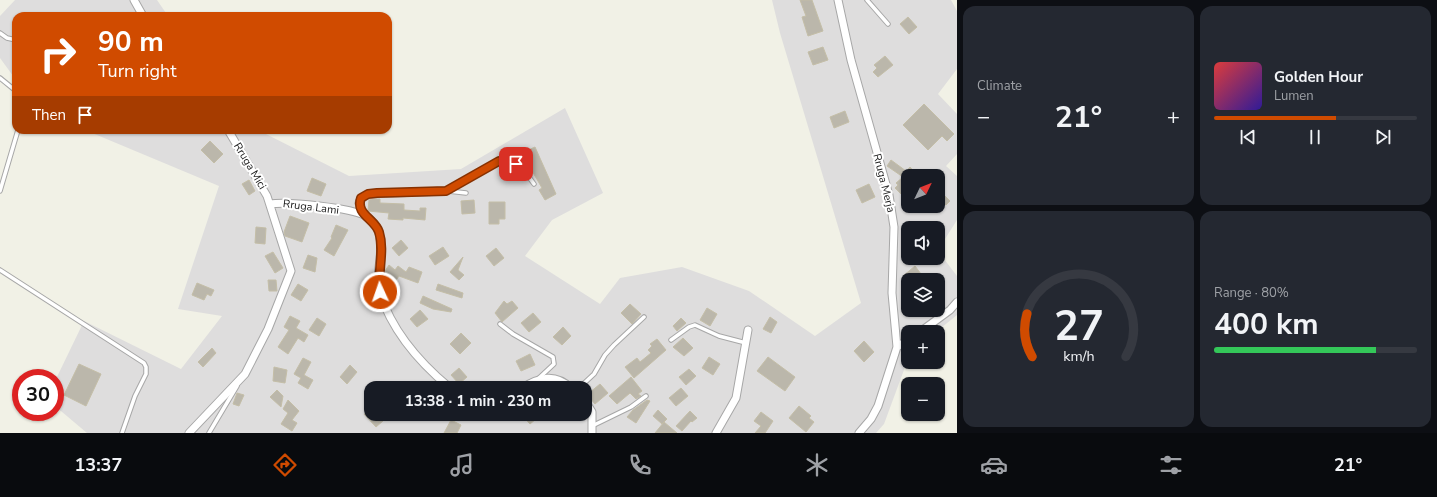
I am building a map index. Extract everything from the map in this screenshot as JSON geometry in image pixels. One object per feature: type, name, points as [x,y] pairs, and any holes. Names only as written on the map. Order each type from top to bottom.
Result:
[{"type":"street","points":[[134,0],[141,12]]},
{"type":"street","name":"Rruga Merja","points":[[838,0],[851,60],[892,211],[894,227],[892,293],[897,347],[878,406],[871,419],[859,433]]},
{"type":"street","name":"Rruga Mici","points":[[190,433],[245,374],[268,329],[291,271],[270,204],[258,180],[230,134]]},
{"type":"street","points":[[442,381],[427,368],[402,338],[385,305],[378,281],[380,251],[379,232],[376,225],[364,215],[359,203],[361,198],[368,194],[446,191]]},
{"type":"street","name":"Rruga Lami","points":[[270,204],[297,203],[364,215]]},
{"type":"street","points":[[930,325],[950,310],[957,302]]},
{"type":"street","points":[[716,433],[736,398],[748,330]]},
{"type":"street","points":[[897,347],[901,344]]},
{"type":"street","points":[[535,381],[539,379],[556,378],[560,381]]},
{"type":"lane","points":[[867,0],[888,24]]},
{"type":"lane","points":[[0,33],[7,38],[12,39]]},
{"type":"lane","points":[[0,78],[12,88]]},
{"type":"lane","points":[[0,191],[17,134]]},
{"type":"lane","points":[[446,191],[499,161],[506,161],[516,164],[525,172],[534,184]]},
{"type":"lane","points":[[446,191],[466,193]]},
{"type":"lane","points":[[0,270],[144,363],[146,367],[146,374],[135,396],[122,433]]},
{"type":"lane","points":[[586,381],[594,374],[605,355],[644,317]]},
{"type":"lane","points":[[500,324],[513,334],[553,357],[554,364],[539,379]]},
{"type":"lane","points":[[671,340],[689,327],[695,325],[719,336],[746,342]]},
{"type":"lane","points":[[209,433],[245,374]]},
{"type":"lane","points":[[592,429],[631,407],[646,396]]},
{"type":"shaded area","points":[[15,0],[157,0],[165,12],[12,12],[12,74],[0,58],[0,16]]},
{"type":"shaded area","points":[[772,0],[951,0],[957,11],[957,69],[938,94],[957,114],[957,154],[946,166],[957,176],[957,220],[945,239],[945,221],[901,221],[901,265],[945,265],[945,260],[957,276],[957,315],[945,325],[901,325],[901,369],[904,369],[884,424],[876,433],[87,433],[64,414],[64,369],[61,369],[84,321],[181,369],[222,316],[178,309],[219,186],[95,134],[266,134],[349,176],[461,169],[565,108],[603,193],[552,220],[525,256],[600,304],[620,278],[682,267],[749,291],[815,336],[861,303],[780,33]]},
{"type":"building","points":[[800,0],[812,0],[823,31],[808,36],[802,17],[806,16]]},
{"type":"building","points":[[908,17],[917,27],[909,34],[900,24]]},
{"type":"building","points":[[823,47],[828,60],[813,65],[808,52]]},
{"type":"building","points":[[885,56],[893,65],[878,77],[873,72],[877,68],[874,65]]},
{"type":"building","points":[[924,104],[954,134],[947,141],[942,136],[928,150],[903,125]]},
{"type":"building","points":[[845,111],[849,122],[834,128],[830,117]]},
{"type":"building","points":[[210,141],[223,154],[214,163],[201,150]]},
{"type":"building","points":[[535,147],[556,194],[545,200],[539,190],[542,188],[528,164],[524,166],[519,154]]},
{"type":"building","points":[[891,160],[903,169],[901,169],[901,176],[887,166]]},
{"type":"building","points":[[312,178],[326,184],[321,196],[307,191]]},
{"type":"building","points":[[901,179],[901,194],[895,188],[898,185],[896,183]]},
{"type":"building","points":[[249,180],[255,191],[249,195],[242,184]]},
{"type":"building","points":[[869,184],[875,197],[862,203],[856,190]]},
{"type":"building","points":[[945,196],[950,201],[946,205],[945,204]]},
{"type":"building","points":[[380,199],[380,203],[404,204],[404,210],[420,211],[420,208],[426,208],[425,220],[403,218],[403,220],[388,219],[389,213],[368,211],[369,200]]},
{"type":"building","points":[[474,200],[475,213],[462,214],[461,201]]},
{"type":"building","points":[[489,202],[505,202],[505,219],[499,219],[499,224],[489,224]]},
{"type":"building","points":[[290,216],[309,223],[302,242],[285,236],[284,232]]},
{"type":"building","points":[[336,225],[348,230],[334,256],[324,250],[332,238],[331,237]]},
{"type":"building","points":[[256,227],[266,228],[265,244],[255,243]]},
{"type":"building","points":[[401,240],[408,248],[399,256],[392,248]]},
{"type":"building","points":[[443,247],[449,256],[435,265],[429,256]]},
{"type":"building","points":[[496,248],[504,258],[494,266],[486,256]]},
{"type":"building","points":[[273,252],[283,268],[275,273],[265,256]]},
{"type":"building","points":[[308,255],[317,258],[315,272],[303,268]]},
{"type":"building","points":[[463,257],[458,270],[464,275],[459,280],[450,272]]},
{"type":"building","points":[[389,265],[395,270],[398,266],[406,272],[409,267],[422,272],[418,283],[399,276],[394,283],[383,274]]},
{"type":"building","points":[[915,266],[920,273],[907,273]]},
{"type":"building","points":[[268,280],[276,280],[277,291],[269,291]]},
{"type":"building","points":[[197,283],[214,290],[211,296],[207,294],[204,300],[192,295]]},
{"type":"building","points":[[298,284],[308,290],[301,301],[291,295]]},
{"type":"building","points":[[438,284],[463,293],[462,298],[436,290]]},
{"type":"building","points":[[423,296],[452,309],[451,312],[433,309],[420,303]]},
{"type":"building","points":[[504,301],[507,304],[512,301],[518,308],[502,322],[495,313]]},
{"type":"building","points":[[630,304],[641,314],[632,324],[621,313]]},
{"type":"building","points":[[707,308],[717,314],[710,326],[700,320]]},
{"type":"building","points":[[420,310],[428,319],[417,327],[410,319]]},
{"type":"building","points":[[533,313],[541,322],[529,332],[521,323]]},
{"type":"building","points":[[290,316],[300,321],[296,328],[308,335],[304,342],[298,338],[288,354],[278,347],[289,330],[284,327]]},
{"type":"building","points":[[770,317],[777,322],[771,333],[763,329]]},
{"type":"building","points":[[317,318],[326,324],[319,336],[309,330]]},
{"type":"building","points":[[681,318],[686,323],[677,331],[673,326]]},
{"type":"building","points":[[563,327],[571,336],[562,345],[553,337]]},
{"type":"building","points":[[461,333],[471,343],[460,354],[450,344]]},
{"type":"building","points":[[683,338],[693,348],[684,356],[673,347]]},
{"type":"building","points":[[657,339],[666,350],[634,378],[625,367],[637,358],[640,362],[651,353],[648,350],[652,346],[650,344]]},
{"type":"building","points":[[864,341],[874,352],[864,362],[854,351]]},
{"type":"building","points":[[212,348],[216,353],[203,367],[198,362]]},
{"type":"building","points":[[530,354],[535,365],[521,371],[516,361]]},
{"type":"building","points":[[709,357],[720,364],[713,375],[702,368]]},
{"type":"building","points":[[768,357],[795,377],[785,391],[757,371]]},
{"type":"building","points":[[303,358],[311,362],[304,375],[313,380],[308,389],[298,383],[301,378],[294,374]]},
{"type":"building","points":[[79,364],[101,374],[86,406],[64,395]]},
{"type":"building","points":[[350,365],[357,372],[347,384],[340,377]]},
{"type":"building","points":[[274,367],[287,370],[285,383],[273,381]]},
{"type":"building","points":[[459,368],[467,377],[462,381],[456,381],[451,375]]},
{"type":"building","points":[[689,369],[696,376],[686,385],[679,377]]},
{"type":"building","points":[[631,377],[642,391],[638,394],[641,396],[636,399],[630,393],[617,404],[609,396]]},
{"type":"building","points":[[600,384],[608,393],[595,404],[592,400],[592,391]]},
{"type":"building","points":[[681,388],[688,396],[676,406],[669,398]]},
{"type":"building","points":[[277,390],[283,396],[281,407],[270,397]]},
{"type":"building","points":[[237,393],[244,395],[239,406],[233,404]]},
{"type":"building","points":[[288,400],[299,411],[292,420],[297,423],[292,431],[281,424],[288,413],[283,409]]},
{"type":"building","points":[[647,400],[650,401],[636,423],[627,417],[633,410]]},
{"type":"building","points":[[799,406],[811,416],[809,418],[814,422],[806,432],[789,418]]},
{"type":"building","points":[[658,410],[667,419],[662,424],[653,416]]},
{"type":"building","points":[[690,411],[697,418],[692,422],[691,421],[682,431],[676,426]]},
{"type":"building","points":[[761,412],[773,421],[765,433],[755,433],[761,426],[754,421]]},
{"type":"building","points":[[370,421],[383,421],[376,427]]},
{"type":"building","points":[[450,421],[461,425],[457,433],[444,433]]},
{"type":"building","points":[[664,422],[677,433],[655,433]]},
{"type":"route","points":[[380,292],[378,281],[380,251],[379,232],[376,225],[364,215],[360,208],[359,203],[361,198],[368,194],[377,193],[446,191],[463,183],[499,161],[506,161],[516,164]]}]
